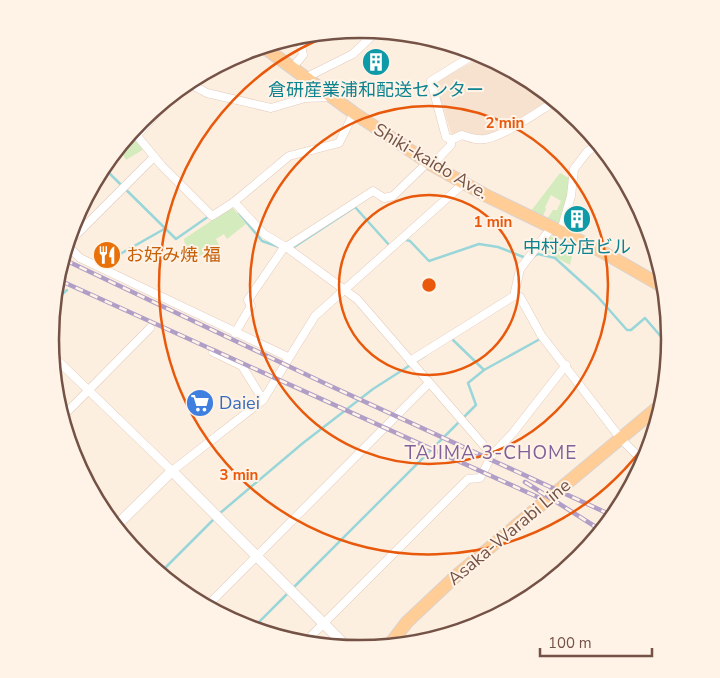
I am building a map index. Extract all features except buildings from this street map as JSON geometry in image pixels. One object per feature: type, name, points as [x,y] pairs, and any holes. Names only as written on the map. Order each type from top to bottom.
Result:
[{"type":"main road","name":"Shiki-kaido Ave.","points":[[270,52],[354,113],[463,184],[601,251],[656,283]]},
{"type":"main road","name":"Asaka-Warabi Line","points":[[394,638],[407,622],[457,575],[653,411]]},
{"type":"street","points":[[305,78],[353,54],[370,38]]},
{"type":"street","points":[[292,68],[303,56],[300,43]]},
{"type":"street","points":[[451,140],[446,137],[430,81],[468,58]]},
{"type":"street","points":[[195,86],[206,93],[271,108],[305,98],[332,96]]},
{"type":"street","points":[[451,140],[462,135],[474,140],[498,135],[550,105]]},
{"type":"street","points":[[137,136],[154,157],[212,216],[234,202],[289,156],[339,143],[354,113]]},
{"type":"street","points":[[235,333],[250,306],[248,300],[286,247],[374,191],[384,198],[393,196],[451,145],[451,140]]},
{"type":"street","points":[[514,296],[520,269],[556,229],[571,196],[574,169],[593,147]]},
{"type":"street","points":[[78,233],[154,157]]},
{"type":"street","points":[[120,522],[172,471],[263,400],[315,316],[463,184]]},
{"type":"street","points":[[234,202],[264,234],[286,247],[357,299],[492,455]]},
{"type":"street","points":[[72,250],[80,258],[288,357]]},
{"type":"street","points":[[410,361],[514,296],[520,297],[541,335],[621,439],[638,456]]},
{"type":"street","points":[[68,411],[150,328]]},
{"type":"street","points":[[213,352],[242,366],[263,400]]},
{"type":"street","points":[[59,362],[172,471],[340,640]]},
{"type":"street","points":[[311,636],[468,479],[480,478],[492,455],[512,434],[566,366]]},
{"type":"street","points":[[212,601],[429,383]]},
{"type":"shaded area","points":[[476,60],[528,88],[548,103],[499,133],[480,138],[452,136],[435,82]]},
{"type":"green space","points":[[135,138],[144,149],[126,160],[122,154]]},
{"type":"green space","points":[[560,173],[569,178],[568,194],[559,224],[547,219],[553,210],[557,210],[561,201],[551,195],[543,216],[531,211]]},
{"type":"green space","points":[[232,207],[246,224],[227,239],[224,234],[216,239],[219,245],[214,251],[187,260],[184,239]]},
{"type":"green space","points":[[550,236],[574,247],[570,265],[539,248]]},
{"type":"waterway","points":[[108,172],[176,239],[209,216]]},
{"type":"waterway","points":[[291,249],[355,207],[390,246]]},
{"type":"waterway","points":[[239,213],[262,241],[282,248]]},
{"type":"waterway","points":[[106,262],[166,228]]},
{"type":"waterway","points":[[406,240],[410,241],[429,261],[479,244],[498,247],[526,258]]},
{"type":"waterway","points":[[531,258],[538,254],[555,258],[597,296],[627,330],[631,330],[645,318],[662,338]]},
{"type":"waterway","points":[[62,295],[67,290]]},
{"type":"waterway","points":[[452,339],[484,370]]},
{"type":"waterway","points":[[293,588],[476,405],[468,383],[484,370],[540,339]]},
{"type":"waterway","points":[[219,514],[303,443],[373,389],[426,355]]},
{"type":"waterway","points":[[164,569],[215,518]]},
{"type":"waterway","points":[[258,622],[289,592]]},
{"type":"railway","points":[[69,262],[324,383],[607,513]]},
{"type":"railway","points":[[64,282],[542,499]]},
{"type":"railway","points":[[525,482],[596,527]]},
{"type":"place","name":"倉研産業浦和配送センター","points":[[376,62]]},
{"type":"place","name":"中村分店ビル","points":[[577,219]]},
{"type":"place","name":"お好み焼 福","points":[[107,255]]},
{"type":"place","name":"Daiei","points":[[200,403]]},
{"type":"district","name":"TAJIMA 3-CHOME","points":[[491,452]]}]
